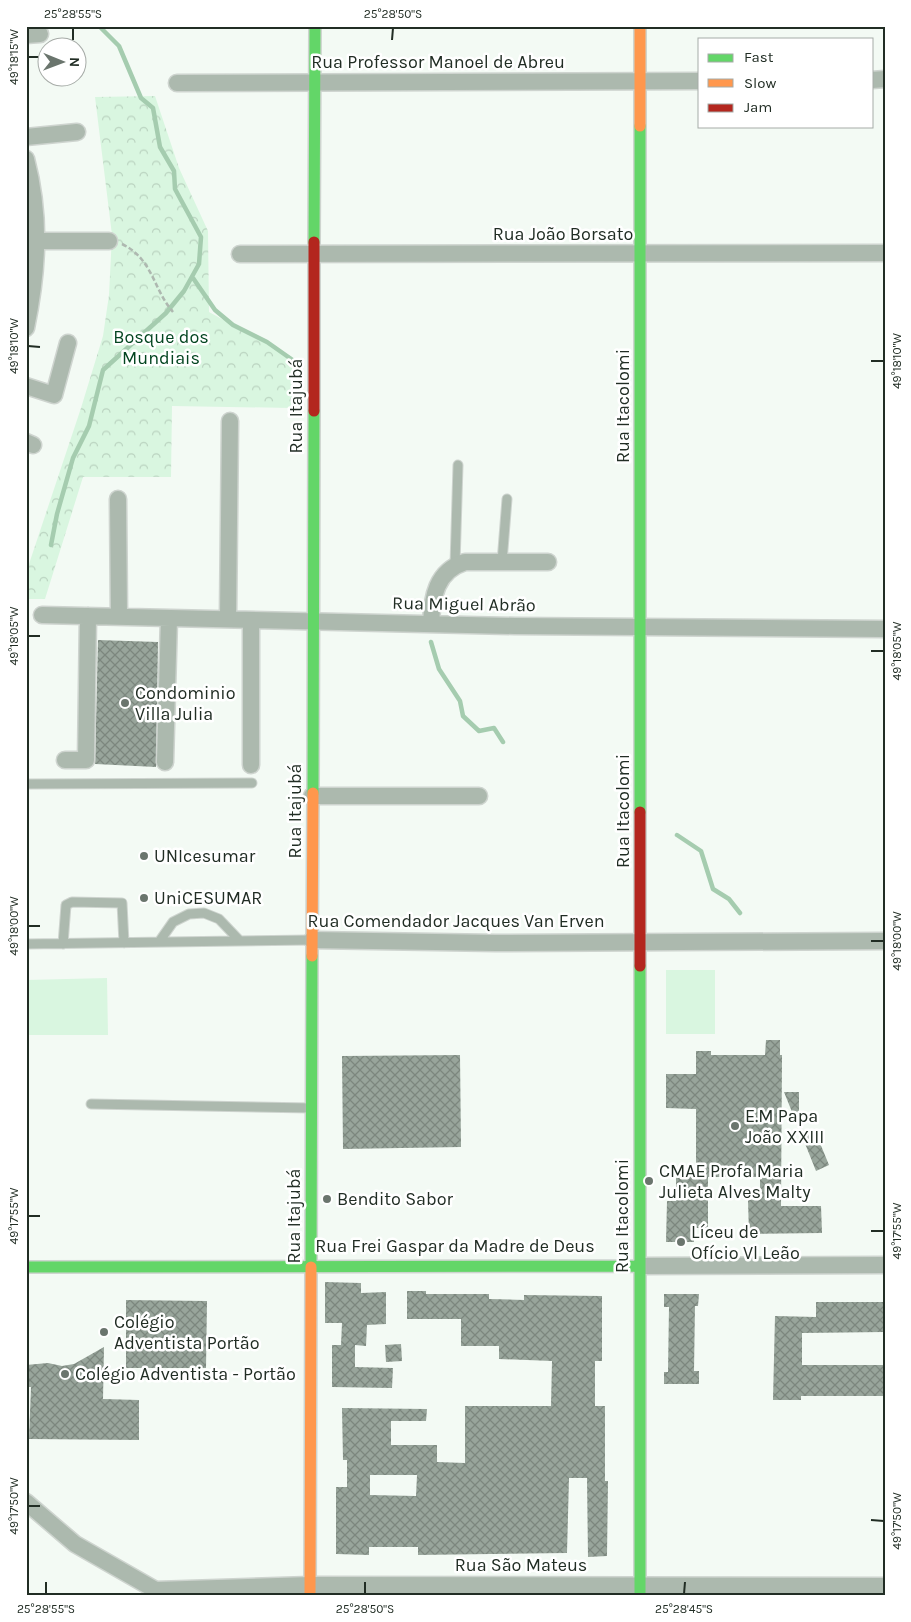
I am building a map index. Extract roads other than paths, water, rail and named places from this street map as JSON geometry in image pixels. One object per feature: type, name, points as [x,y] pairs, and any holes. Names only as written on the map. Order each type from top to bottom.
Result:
[{"type":"street","name":"Rua Itajubá","points":[[310,1590],[314,26]]},
{"type":"street","name":"Rua Itacolomi","points":[[640,26],[640,1590]]},
{"type":"street","name":"Rua Professor Manoel de Abreu","points":[[177,83],[698,82]]},
{"type":"street","points":[[26,136],[77,132]]},
{"type":"street","points":[[26,159],[35,197],[38,241],[35,284],[26,328]]},
{"type":"street","points":[[38,241],[109,241]]},
{"type":"street","name":"Rua João Borsato","points":[[240,254],[885,253]]},
{"type":"street","points":[[26,386],[54,395],[68,343]]},
{"type":"street","points":[[228,619],[230,421]]},
{"type":"street","points":[[118,500],[120,617]]},
{"type":"street","points":[[431,624],[432,606],[440,579],[455,565],[465,562],[548,562]]},
{"type":"street","name":"Rua Miguel Abrão","points":[[42,615],[431,624],[885,628]]},
{"type":"street","points":[[65,760],[86,760],[88,616]]},
{"type":"street","points":[[165,762],[169,618]]},
{"type":"street","points":[[251,620],[251,765]]},
{"type":"street","points":[[312,796],[479,796]]},
{"type":"street","name":"Rua Comendador Jacques Van Erven","points":[[312,940],[496,943],[885,941]]},
{"type":"street","name":"Rua Frei Gaspar da Madre de Deus","points":[[26,1267],[885,1265]]},
{"type":"street","points":[[26,1502],[75,1544],[161,1593]]},
{"type":"street","name":"Rua São Mateus","points":[[161,1593],[310,1590],[640,1590],[885,1586]]},
{"type":"lane","points":[[455,565],[458,465]]},
{"type":"lane","points":[[502,562],[507,499]]},
{"type":"lane","points":[[26,784],[252,784]]},
{"type":"lane","points":[[63,944],[66,905],[72,902],[122,904],[124,943]]},
{"type":"lane","points":[[159,942],[172,922],[189,914],[204,913],[219,919],[240,941]]},
{"type":"lane","name":"Rua Comendador Jacques Van Erven","points":[[26,944],[312,940]]},
{"type":"lane","points":[[91,1104],[311,1108]]},
{"type":"waterway","points":[[51,545],[57,514],[73,458],[89,426],[103,370],[166,313],[184,291],[199,264],[201,237],[175,189],[174,171],[160,147],[153,108],[141,98],[119,46],[99,26]]},
{"type":"waterway","points":[[193,278],[215,310],[233,325],[267,342],[294,361]]},
{"type":"waterway","points":[[431,642],[439,669],[460,701],[463,716],[479,731],[494,728],[503,742]]},
{"type":"waterway","points":[[677,835],[701,851],[713,889],[729,899],[740,913]]},
{"type":"place","name":"Condominio Villa Julia","points":[[125,703]]},
{"type":"place","name":"UNIcesumar","points":[[144,856]]},
{"type":"place","name":"UniCESUMAR","points":[[144,898]]},
{"type":"place","name":"E.M Papa João XXIII","points":[[735,1126]]},
{"type":"place","name":"CMAE Profª Maria Julieta Alves Malty","points":[[649,1181]]},
{"type":"place","name":"Bendito Sabor","points":[[327,1199]]},
{"type":"place","name":"Líceu de Ofício Vl Leão","points":[[681,1242]]},
{"type":"place","name":"Colégio Adventista Portão","points":[[104,1332]]},
{"type":"place","name":"Colégio Adventista - Portão","points":[[65,1374]]},
{"type":"park label","name":"Bosque dos Mundiais","points":[[161,347]]}]
